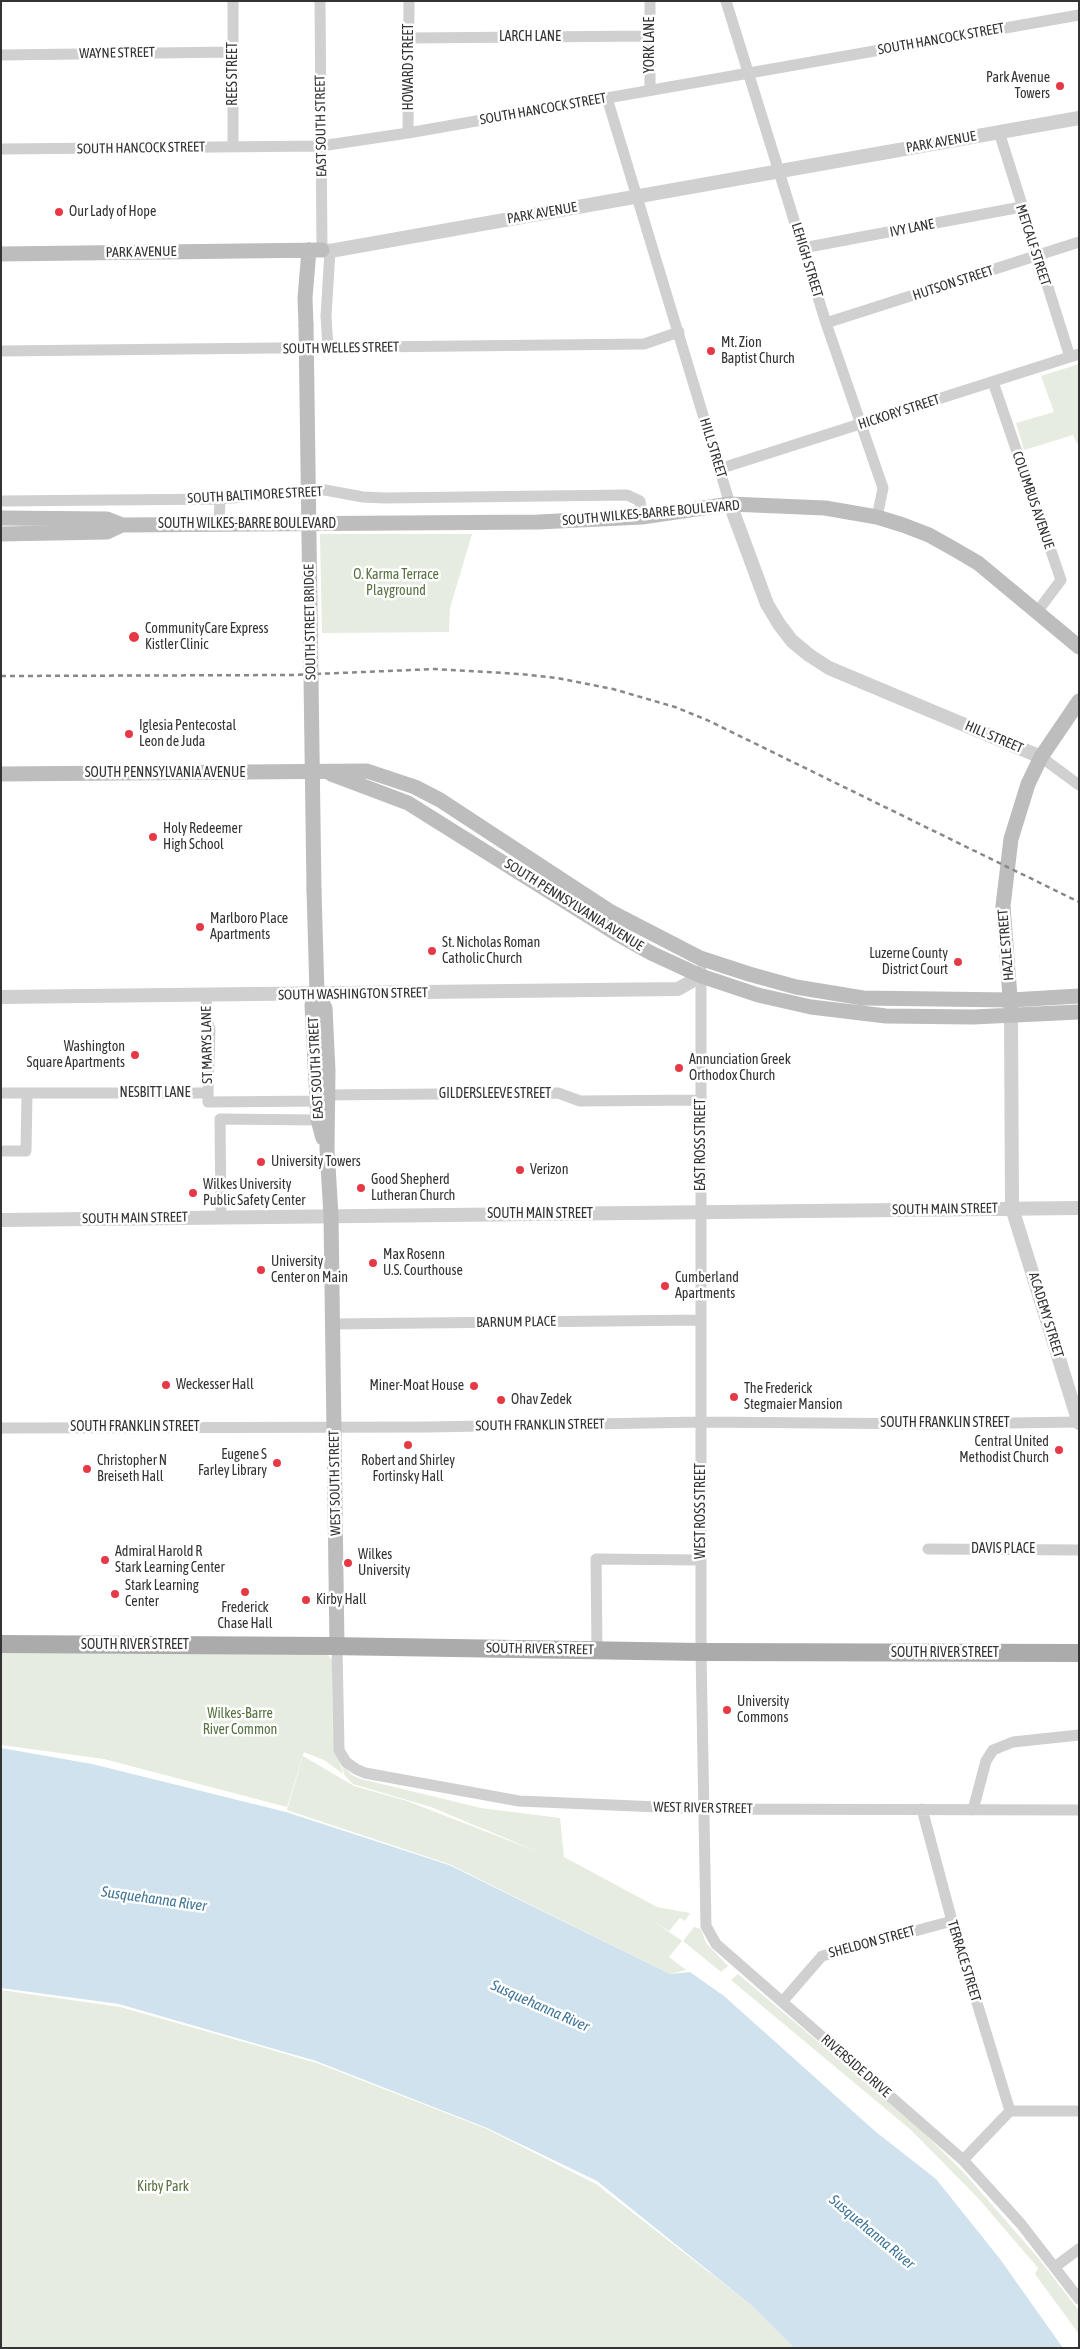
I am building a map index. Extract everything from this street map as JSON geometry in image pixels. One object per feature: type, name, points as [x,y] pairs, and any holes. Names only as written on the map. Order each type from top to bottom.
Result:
[{"type":"main road","name":"PARK AVENUE","points":[[1,254],[320,250]]},
{"type":"main road","name":"SOUTH STREET BRIDGE","points":[[317,994],[305,298],[320,250]]},
{"type":"main road","name":"SOUTH WILKES-BARRE BOULEVARD","points":[[7,518],[107,519],[122,525],[538,522],[642,517],[730,504],[824,508],[877,517],[929,535],[978,563],[1079,647]]},
{"type":"main road","name":"SOUTH WILKES-BARRE BOULEVARD","points":[[1,534],[107,532],[122,525]]},
{"type":"main road","name":"HAZLE STREET","points":[[1011,1016],[1003,906],[1006,867],[1018,813],[1041,757],[1079,700]]},
{"type":"main road","name":"SOUTH PENNSYLVANIA AVENUE","points":[[1,774],[367,771],[415,787],[440,800],[611,912],[700,958],[796,987],[863,998],[1011,1000],[1079,996]]},
{"type":"main road","name":"SOUTH PENNSYLVANIA AVENUE","points":[[328,772],[408,803],[616,934],[701,976],[758,995],[812,1007],[886,1016],[1011,1016],[1079,1012]]},
{"type":"main road","name":"EAST SOUTH STREET","points":[[317,994],[312,1005],[323,1098],[331,1216]]},
{"type":"main road","name":"EAST SOUTH STREET","points":[[323,1098],[318,1120],[327,1149]]},
{"type":"main road","name":"WEST SOUTH STREET","points":[[331,1216],[337,1647]]},
{"type":"main road","name":"SOUTH RIVER STREET","points":[[1,1644],[701,1652],[1079,1653]]},
{"type":"street","name":"REES STREET","points":[[232,1],[233,147]]},
{"type":"street","name":"EAST SOUTH STREET","points":[[320,1],[320,250],[328,348]]},
{"type":"street","name":"HOWARD STREET","points":[[408,133],[409,1]]},
{"type":"street","name":"YORK LANE","points":[[650,1],[650,89]]},
{"type":"street","name":"LEHIGH STREET","points":[[726,1],[826,323],[883,488],[877,517]]},
{"type":"street","name":"SOUTH HANCOCK STREET","points":[[1,149],[321,146],[408,133],[1079,15]]},
{"type":"street","name":"LARCH LANE","points":[[410,38],[650,36]]},
{"type":"street","name":"WAYNE STREET","points":[[1,55],[233,52]]},
{"type":"street","name":"HILL STREET","points":[[607,98],[730,504],[767,604],[779,624],[792,641],[829,668],[1041,757]]},
{"type":"street","name":"PARK AVENUE","points":[[320,250],[1079,118]]},
{"type":"street","name":"METCALF STREET","points":[[999,132],[1036,256],[1074,356]]},
{"type":"street","name":"IVY LANE","points":[[803,248],[1021,207]]},
{"type":"street","name":"HUTSON STREET","points":[[826,323],[1079,242]]},
{"type":"street","name":"SOUTH WELLES STREET","points":[[1,351],[644,344],[679,332]]},
{"type":"street","name":"HICKORY STREET","points":[[719,469],[1074,356]]},
{"type":"street","name":"COLUMBUS AVENUE","points":[[993,382],[1060,580],[1037,612]]},
{"type":"street","name":"SOUTH BALTIMORE STREET","points":[[1,501],[220,499],[325,490],[363,497],[385,498],[627,496],[640,501],[642,517]]},
{"type":"street","points":[[220,499],[220,525]]},
{"type":"street","points":[[7,518],[18,500]]},
{"type":"street","points":[[1041,757],[1079,785]]},
{"type":"street","name":"EAST ROSS STREET","points":[[700,958],[700,1213]]},
{"type":"street","name":"SOUTH WASHINGTON STREET","points":[[1,997],[678,990],[701,976]]},
{"type":"street","name":"ST MARYS LANE","points":[[206,996],[207,1021],[210,1029],[208,1093]]},
{"type":"street","name":"HAZLE STREET","points":[[1011,1016],[1012,1208]]},
{"type":"street","name":"NESBITT LANE","points":[[1,1093],[208,1093],[208,1102],[323,1098]]},
{"type":"street","name":"GILDERSLEEVE STREET","points":[[323,1098],[558,1093],[580,1101],[701,1100]]},
{"type":"street","points":[[1,1151],[26,1151],[27,1094]]},
{"type":"street","points":[[221,1217],[220,1119],[318,1120]]},
{"type":"street","name":"ACADEMY STREET","points":[[1012,1208],[1079,1422]]},
{"type":"street","name":"SOUTH MAIN STREET","points":[[1,1220],[1079,1208]]},
{"type":"street","name":"WEST ROSS STREET","points":[[700,1213],[701,1652],[705,1809]]},
{"type":"street","name":"BARNUM PLACE","points":[[333,1324],[700,1320]]},
{"type":"street","name":"SOUTH FRANKLIN STREET","points":[[1,1428],[429,1427],[701,1422],[940,1424],[1079,1422]]},
{"type":"street","name":"DAVIS PLACE","points":[[928,1549],[1079,1550]]},
{"type":"street","points":[[597,1650],[596,1559],[701,1560]]},
{"type":"street","name":"WEST SOUTH STREET","points":[[337,1647],[339,1750]]},
{"type":"street","points":[[973,1810],[986,1761],[993,1750],[1013,1742],[1079,1735]]},
{"type":"street","name":"WEST RIVER STREET","points":[[339,1750],[346,1762],[365,1773],[519,1801],[705,1809],[1079,1810]]},
{"type":"street","name":"RIVERSIDE DRIVE","points":[[705,1809],[706,1926],[716,1944],[963,2160],[1021,2224],[1056,2266],[1079,2299]]},
{"type":"street","name":"TERRACE STREET","points":[[922,1809],[952,1921],[1010,2111]]},
{"type":"street","name":"SHELDON STREET","points":[[782,2002],[822,1956],[952,1921]]},
{"type":"street","points":[[963,2160],[1010,2111],[1079,2111]]},
{"type":"street","points":[[1056,2266],[1079,2249]]},
{"type":"green space","points":[[1079,364],[1079,447],[1073,435],[1024,450],[1016,423],[1054,412],[1041,376]]},
{"type":"green space","name":"O. Karma Terrace Playground","points":[[320,534],[472,534],[450,608],[449,632],[322,633]]},
{"type":"green space","name":"Wilkes-Barre River Common","points":[[1,1652],[327,1654],[332,1660],[333,1739],[343,1774],[324,1760],[304,1752],[287,1807],[104,1759],[1,1745]]},
{"type":"green space","points":[[303,1756],[354,1786],[407,1801],[541,1853],[431,1807],[353,1784],[345,1776],[341,1764],[352,1775],[361,1779],[481,1808],[560,1818],[564,1857],[657,1907],[690,1913],[685,1921],[680,1918],[669,1931],[653,1921],[682,1941],[669,1957],[686,1970],[670,1974],[449,1864],[287,1810]]},
{"type":"green space","points":[[694,1927],[701,1929],[706,1943],[728,1966],[721,1972],[683,1941]]},
{"type":"green space","points":[[738,1974],[916,2125],[967,2176],[1040,2260],[1079,2311],[1079,2334],[1035,2274],[1038,2268],[978,2198],[911,2130],[731,1980]]},
{"type":"green space","name":"Kirby Park","points":[[1,1990],[120,2007],[244,2042],[317,2063],[487,2129],[596,2184],[751,2305],[794,2348],[1,2348]]},
{"type":"water","name":"Susquehanna River","points":[[1,1748],[92,1764],[286,1812],[449,1865],[670,1974],[690,1972],[724,1996],[876,2132],[936,2179],[1000,2259],[1063,2348],[794,2348],[751,2305],[597,2181],[487,2128],[316,2061],[119,2004],[1,1988]]},
{"type":"railway","points":[[1,676],[292,675],[435,669],[557,678],[613,689],[675,707],[707,720],[1079,902]]},
{"type":"place","name":"Park Avenue Towers","points":[[1060,86]]},
{"type":"place","name":"Our Lady of Hope","points":[[59,212]]},
{"type":"place","name":"Mt. Zion Baptist Church","points":[[711,351]]},
{"type":"place","name":"CommunityCare Express Kistler Clinic","points":[[134,637]]},
{"type":"place","name":"Iglesia Pentecostal Leon de Juda","points":[[129,734]]},
{"type":"place","name":"Holy Redeemer High School","points":[[153,837]]},
{"type":"place","name":"Marlboro Place Apartments","points":[[200,927]]},
{"type":"place","name":"St. Nicholas Roman Catholic Church","points":[[432,951]]},
{"type":"place","name":"Luzerne County District Court","points":[[958,962]]},
{"type":"place","name":"Washington Square Apartments","points":[[135,1055]]},
{"type":"place","name":"Annunciation Greek Orthodox Church","points":[[679,1068]]},
{"type":"place","name":"University Towers","points":[[261,1162]]},
{"type":"place","name":"Verizon","points":[[520,1170]]},
{"type":"place","name":"Good Shepherd Lutheran Church","points":[[361,1188]]},
{"type":"place","name":"Wilkes University Public Safety Center","points":[[193,1193]]},
{"type":"place","name":"Max Rosenn U.S. Courthouse","points":[[373,1263]]},
{"type":"place","name":"University Center on Main","points":[[261,1270]]},
{"type":"place","name":"Cumberland Apartments","points":[[665,1286]]},
{"type":"place","name":"Weckesser Hall","points":[[166,1385]]},
{"type":"place","name":"Miner-Moat House","points":[[474,1386]]},
{"type":"place","name":"The Frederick Stegmaier Mansion","points":[[734,1397]]},
{"type":"place","name":"Ohav Zedek","points":[[501,1400]]},
{"type":"place","name":"Robert and Shirley Fortinsky Hall","points":[[408,1445]]},
{"type":"place","name":"Central United Methodist Church","points":[[1059,1450]]},
{"type":"place","name":"Eugene S Farley Library","points":[[277,1463]]},
{"type":"place","name":"Christopher N Breiseth Hall","points":[[87,1469]]},
{"type":"place","name":"Admiral Harold R Stark Learning Center","points":[[105,1560]]},
{"type":"place","name":"Wilkes University","points":[[348,1563]]},
{"type":"place","name":"Frederick Chase Hall","points":[[245,1592]]},
{"type":"place","name":"Stark Learning Center","points":[[115,1594]]},
{"type":"place","name":"Kirby Hall","points":[[306,1600]]},
{"type":"place","name":"University Commons","points":[[727,1710]]}]
